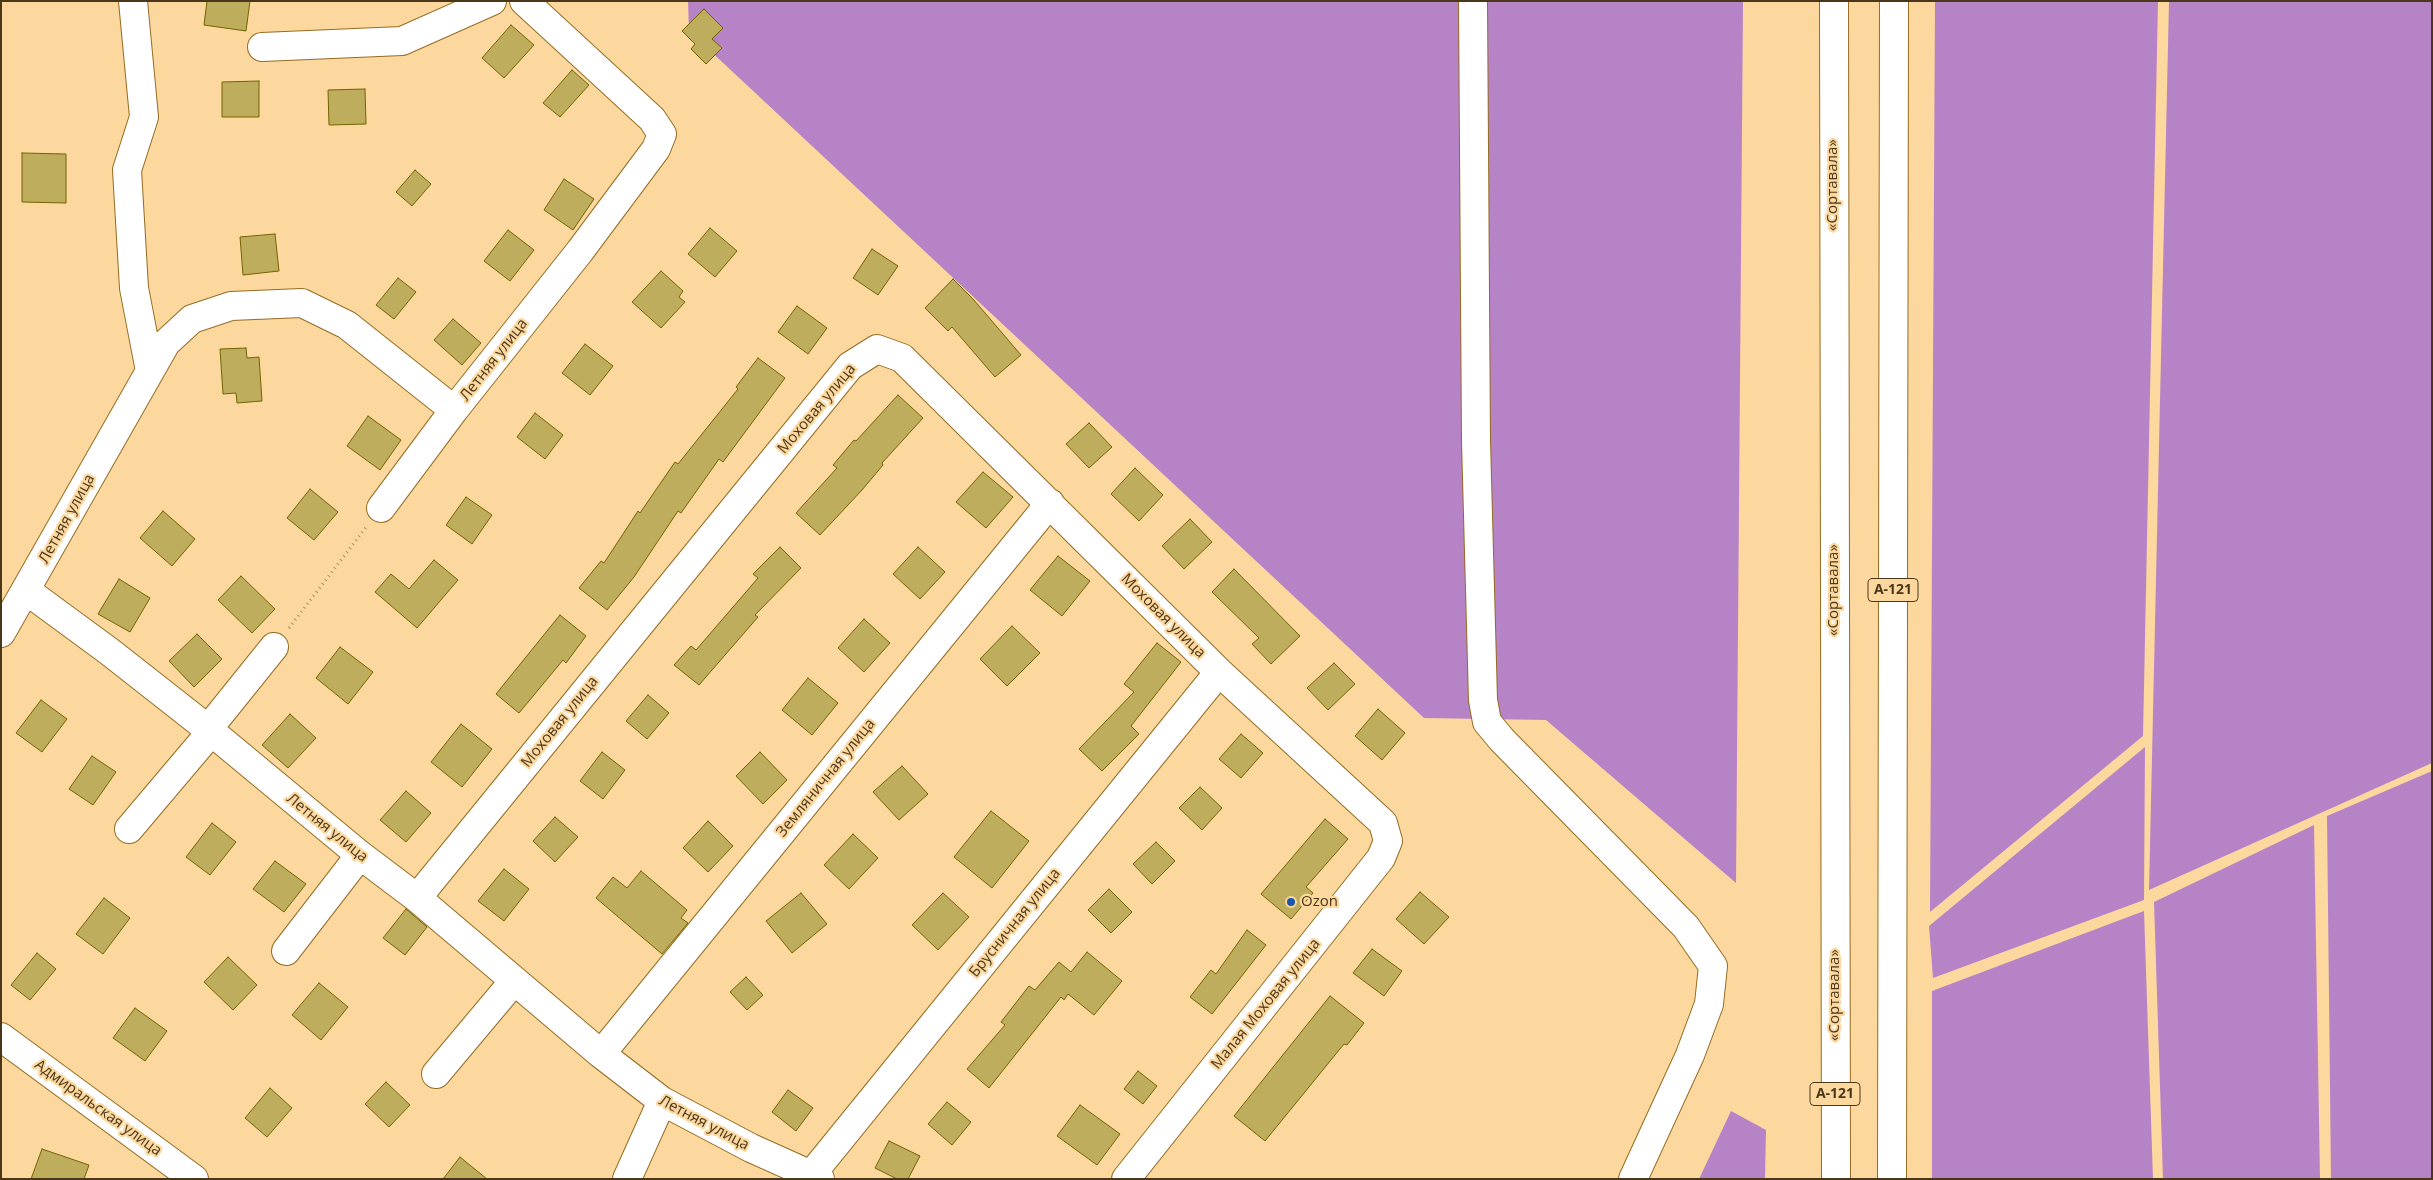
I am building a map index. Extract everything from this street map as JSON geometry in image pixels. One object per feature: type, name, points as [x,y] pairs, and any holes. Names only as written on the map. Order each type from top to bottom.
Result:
[{"type":"main road","points":[[134,1],[144,117],[127,170],[134,288],[150,370]]},
{"type":"main road","points":[[262,47],[402,41],[492,1]]},
{"type":"main road","name":"Летняя улица","points":[[524,1],[652,120],[662,134],[656,149],[580,251],[454,410],[347,325],[302,303],[231,306],[192,319],[166,343],[27,591],[110,652],[360,855],[417,898],[601,1054],[662,1102],[751,1148],[816,1177]]},
{"type":"main road","points":[[1473,1],[1476,441],[1483,700],[1487,722],[1502,740],[1686,927],[1713,966],[1709,1004],[1696,1038],[1633,1179]]},
{"type":"main road","name":"«Сортавала»","points":[[1834,1],[1836,1179]]},
{"type":"main road","name":"А-121","points":[[1892,1179],[1894,1]]},
{"type":"main road","name":"Моховая улица","points":[[417,898],[850,366],[877,349],[902,358],[1219,672],[1383,823]]},
{"type":"main road","points":[[381,508],[454,410]]},
{"type":"main road","name":"Земляничная улица","points":[[601,1054],[1050,503]]},
{"type":"main road","points":[[1,633],[27,591]]},
{"type":"main road","points":[[129,829],[209,731],[274,647]]},
{"type":"main road","name":"Брусничная улица","points":[[816,1177],[1219,672]]},
{"type":"main road","name":"Малая Моховая улица","points":[[1126,1179],[1382,858],[1388,842],[1383,823]]},
{"type":"main road","points":[[286,951],[360,855]]},
{"type":"main road","points":[[436,1074],[514,981]]},
{"type":"main road","name":"Адмиральская улица","points":[[1,1037],[194,1179]]},
{"type":"main road","points":[[627,1179],[662,1102]]},
{"type":"path","points":[[274,647],[381,508]]},
{"type":"shaded area","points":[[688,1],[1743,1],[1736,883],[1546,720],[1424,718],[689,31]]},
{"type":"shaded area","points":[[1935,1],[2158,1],[2143,736],[1930,912]]},
{"type":"shaded area","points":[[2169,1],[2432,1],[2432,763],[2149,890]]},
{"type":"shaded area","points":[[2145,747],[2144,900],[1933,978],[1929,926]]},
{"type":"shaded area","points":[[2432,771],[2432,1179],[2331,1179],[2327,816]]},
{"type":"shaded area","points":[[2314,825],[2320,1179],[2163,1179],[2154,902]]},
{"type":"shaded area","points":[[2144,911],[2153,1179],[1932,1179],[1932,991]]},
{"type":"shaded area","points":[[1731,1111],[1766,1130],[1765,1179],[1699,1179]]},
{"type":"building","points":[[207,1],[250,1],[246,31],[204,25]]},
{"type":"building","points":[[704,9],[723,28],[712,39],[722,48],[706,64],[691,49],[695,44],[682,31]]},
{"type":"building","points":[[511,25],[534,45],[504,78],[482,58]]},
{"type":"building","points":[[572,70],[589,85],[560,117],[543,103]]},
{"type":"building","points":[[259,81],[259,117],[222,117],[222,82]]},
{"type":"building","points":[[365,89],[366,124],[329,125],[328,90]]},
{"type":"building","points":[[22,153],[66,154],[66,203],[22,202]]},
{"type":"building","points":[[415,170],[431,184],[412,206],[396,192]]},
{"type":"building","points":[[564,179],[594,199],[573,230],[544,210]]},
{"type":"building","points":[[710,228],[737,251],[715,277],[688,254]]},
{"type":"building","points":[[508,230],[534,250],[510,281],[484,261]]},
{"type":"building","points":[[275,234],[279,271],[243,275],[240,237]]},
{"type":"building","points":[[872,249],[898,266],[878,295],[853,278]]},
{"type":"building","points":[[661,271],[683,291],[679,297],[685,302],[661,328],[632,302]]},
{"type":"building","points":[[398,278],[416,292],[394,319],[376,305]]},
{"type":"building","points":[[953,279],[973,299],[1021,355],[995,377],[952,327],[948,331],[925,308]]},
{"type":"building","points":[[797,306],[827,328],[808,354],[778,332]]},
{"type":"building","points":[[453,319],[481,343],[462,365],[434,340]]},
{"type":"building","points":[[585,344],[613,366],[590,395],[562,373]]},
{"type":"building","points":[[246,348],[247,358],[259,357],[262,401],[237,403],[236,393],[223,394],[220,349]]},
{"type":"building","points":[[758,358],[785,378],[723,462],[719,459],[681,513],[678,511],[634,577],[607,610],[579,588],[601,561],[604,563],[638,511],[640,513],[675,462],[678,464],[738,389],[736,387]]},
{"type":"building","points":[[898,395],[923,418],[882,463],[883,465],[862,490],[820,535],[796,513],[837,468],[833,465],[854,440],[856,441]]},
{"type":"building","points":[[535,413],[563,435],[545,459],[517,437]]},
{"type":"building","points":[[368,416],[401,440],[380,470],[347,446]]},
{"type":"building","points":[[1089,423],[1112,447],[1089,468],[1066,444]]},
{"type":"building","points":[[1135,468],[1163,495],[1139,521],[1111,494]]},
{"type":"building","points":[[983,472],[1013,497],[986,528],[956,502]]},
{"type":"building","points":[[310,489],[338,512],[314,540],[287,518]]},
{"type":"building","points":[[466,497],[492,515],[472,544],[446,525]]},
{"type":"building","points":[[163,511],[195,539],[172,566],[140,538]]},
{"type":"building","points":[[1190,519],[1212,542],[1184,569],[1162,546]]},
{"type":"building","points":[[780,547],[801,568],[755,615],[758,617],[699,685],[674,665],[691,646],[696,650],[758,578],[753,574]]},
{"type":"building","points":[[918,547],[945,572],[920,599],[893,574]]},
{"type":"building","points":[[1058,556],[1090,581],[1062,616],[1030,590]]},
{"type":"building","points":[[434,560],[458,580],[417,628],[375,592],[391,574],[409,589]]},
{"type":"building","points":[[1234,569],[1300,636],[1271,664],[1252,644],[1259,638],[1212,592]]},
{"type":"building","points":[[241,576],[275,609],[252,633],[218,600]]},
{"type":"building","points":[[119,579],[150,598],[130,632],[98,614]]},
{"type":"building","points":[[560,615],[586,636],[566,663],[563,660],[519,713],[496,694]]},
{"type":"building","points":[[864,619],[890,643],[864,672],[838,648]]},
{"type":"building","points":[[1012,626],[1040,653],[1007,686],[980,659]]},
{"type":"building","points":[[197,634],[222,659],[194,687],[169,661]]},
{"type":"building","points":[[1157,643],[1181,662],[1131,726],[1139,734],[1102,771],[1079,749],[1134,692],[1124,684]]},
{"type":"building","points":[[340,647],[373,672],[348,704],[316,678]]},
{"type":"building","points":[[1334,663],[1355,684],[1328,710],[1307,688]]},
{"type":"building","points":[[808,678],[838,703],[812,735],[782,710]]},
{"type":"building","points":[[648,695],[669,713],[647,739],[626,721]]},
{"type":"building","points":[[41,700],[67,719],[42,752],[16,733]]},
{"type":"building","points":[[1378,709],[1405,733],[1382,760],[1355,736]]},
{"type":"building","points":[[290,714],[316,738],[288,768],[262,745]]},
{"type":"building","points":[[461,724],[492,749],[462,787],[431,762]]},
{"type":"building","points":[[1241,734],[1263,753],[1241,778],[1219,759]]},
{"type":"building","points":[[602,752],[625,770],[603,799],[580,781]]},
{"type":"building","points":[[760,752],[787,780],[763,804],[736,776]]},
{"type":"building","points":[[92,756],[116,772],[93,805],[69,789]]},
{"type":"building","points":[[902,766],[928,794],[899,820],[873,792]]},
{"type":"building","points":[[1200,787],[1222,808],[1202,830],[1179,808]]},
{"type":"building","points":[[406,791],[431,813],[406,842],[380,820]]},
{"type":"building","points":[[991,811],[1029,841],[992,888],[954,857]]},
{"type":"building","points":[[555,817],[578,837],[555,862],[533,841]]},
{"type":"building","points":[[1325,819],[1348,839],[1306,887],[1313,893],[1291,919],[1261,894]]},
{"type":"building","points":[[708,821],[733,846],[708,872],[683,848]]},
{"type":"building","points":[[212,823],[236,842],[210,875],[186,857]]},
{"type":"building","points":[[853,834],[878,858],[849,889],[824,865]]},
{"type":"building","points":[[1156,842],[1175,861],[1152,884],[1133,864]]},
{"type":"building","points":[[275,861],[306,884],[284,912],[253,889]]},
{"type":"building","points":[[504,869],[529,889],[504,921],[478,901]]},
{"type":"building","points":[[641,871],[687,910],[681,918],[688,923],[662,954],[596,898],[613,877],[627,888]]},
{"type":"building","points":[[1109,889],[1132,912],[1111,933],[1088,910]]},
{"type":"building","points":[[1420,892],[1449,917],[1424,944],[1396,919]]},
{"type":"building","points":[[801,893],[827,924],[792,953],[766,921]]},
{"type":"building","points":[[943,893],[969,917],[938,950],[912,925]]},
{"type":"building","points":[[104,898],[130,918],[103,954],[76,934]]},
{"type":"building","points":[[406,909],[427,927],[405,955],[383,938]]},
{"type":"building","points":[[1247,930],[1266,945],[1212,1014],[1190,997],[1211,970],[1216,974]]},
{"type":"building","points":[[1372,949],[1402,971],[1384,996],[1353,973]]},
{"type":"building","points":[[1087,952],[1122,981],[1094,1015],[1068,994],[1064,1000],[1061,997],[989,1088],[967,1069],[1005,1025],[1001,1022],[1029,986],[1035,990],[1059,962],[1071,972]]},
{"type":"building","points":[[37,953],[56,969],[30,1000],[11,985]]},
{"type":"building","points":[[228,957],[257,985],[233,1010],[204,982]]},
{"type":"building","points":[[746,977],[763,995],[747,1010],[730,992]]},
{"type":"building","points":[[319,983],[348,1007],[321,1040],[292,1015]]},
{"type":"building","points":[[1330,996],[1364,1023],[1347,1045],[1344,1044],[1265,1141],[1234,1116]]},
{"type":"building","points":[[135,1008],[167,1031],[145,1061],[113,1038]]},
{"type":"building","points":[[1138,1071],[1157,1086],[1143,1104],[1124,1089]]},
{"type":"building","points":[[386,1082],[410,1105],[389,1127],[365,1104]]},
{"type":"building","points":[[270,1088],[292,1108],[267,1137],[245,1118]]},
{"type":"building","points":[[788,1090],[813,1108],[796,1131],[772,1112]]},
{"type":"building","points":[[947,1102],[971,1122],[952,1145],[928,1124]]},
{"type":"building","points":[[1080,1105],[1120,1134],[1097,1165],[1057,1136]]},
{"type":"building","points":[[889,1141],[920,1156],[908,1179],[897,1179],[875,1168]]},
{"type":"building","points":[[42,1149],[89,1165],[84,1179],[31,1179]]},
{"type":"building","points":[[460,1157],[487,1179],[443,1179]]},
{"type":"place","name":"Ozon","points":[[1291,902]]}]
